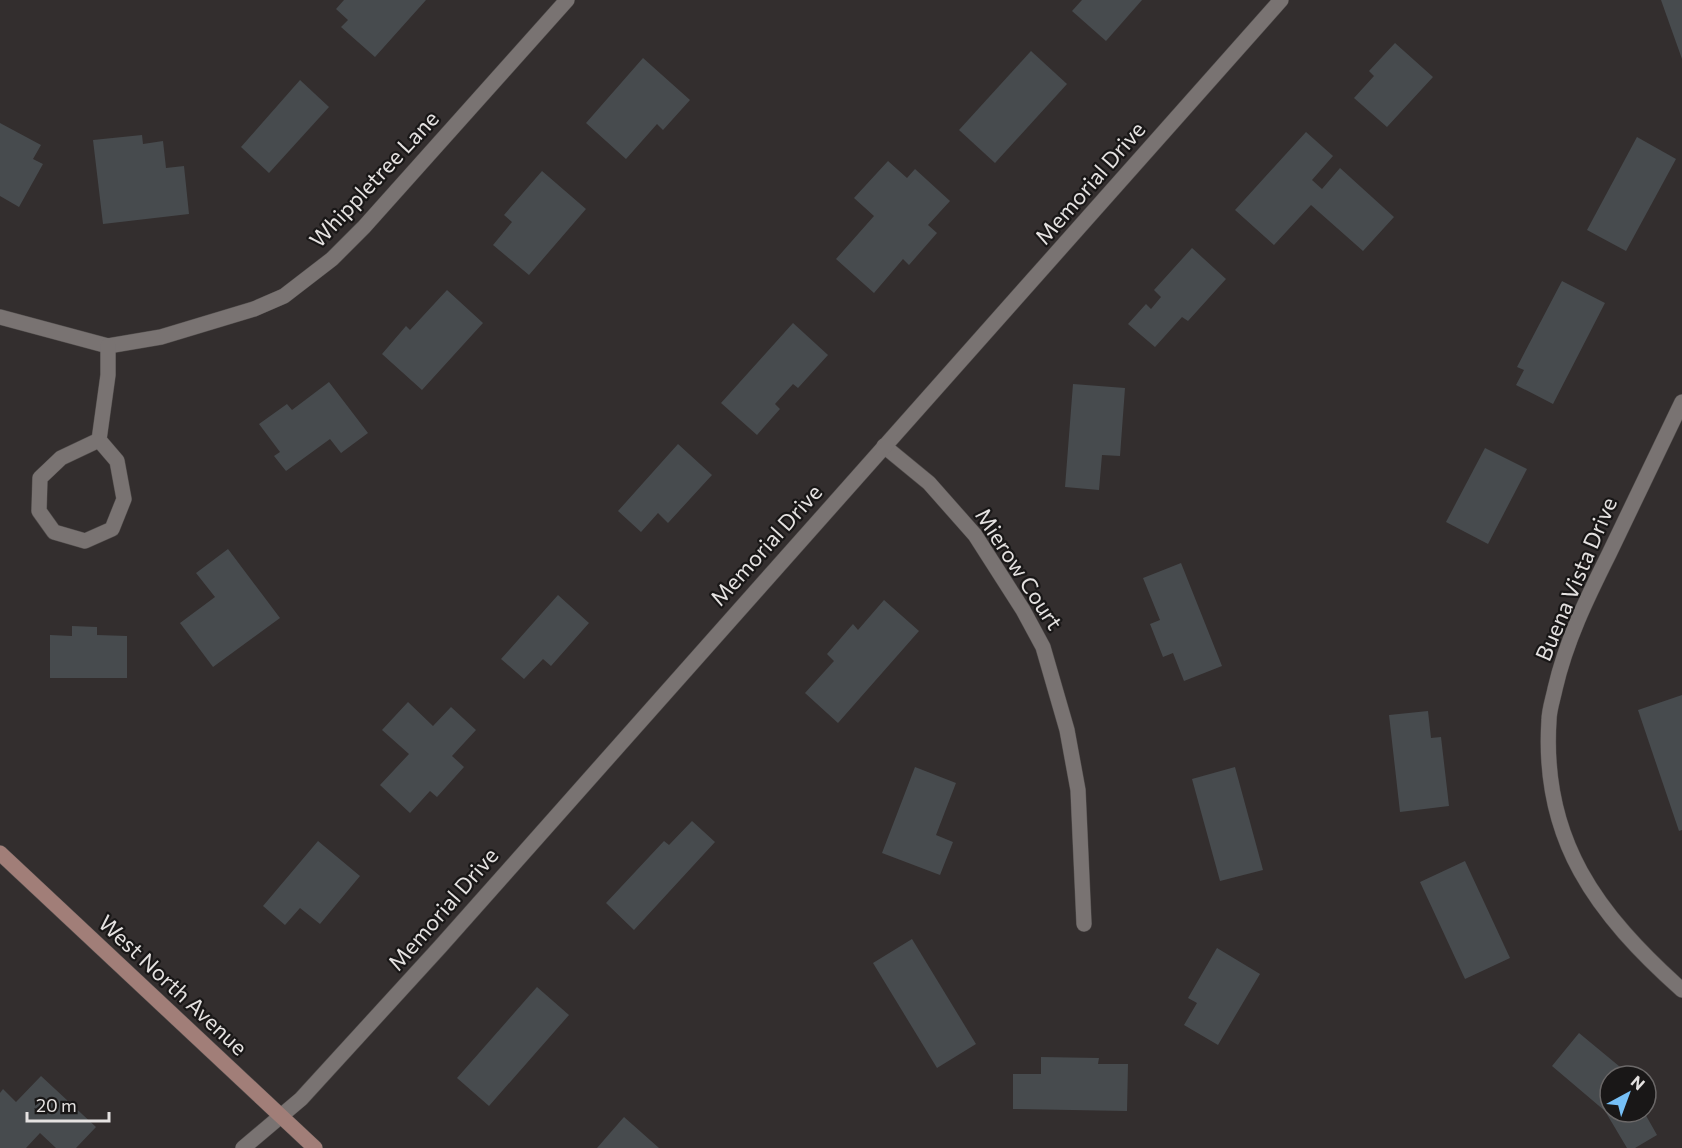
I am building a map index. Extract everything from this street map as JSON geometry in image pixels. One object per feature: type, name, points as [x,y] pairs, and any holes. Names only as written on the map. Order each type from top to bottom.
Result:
[{"type":"main road","name":"West North Avenue","points":[[0,853],[315,1148]]},
{"type":"street","name":"Whippletree Lane","points":[[0,317],[108,346],[161,337],[254,309],[284,296],[332,259],[364,227],[567,0]]},
{"type":"street","name":"Memorial Drive","points":[[243,1148],[300,1100],[440,948],[1281,0]]},
{"type":"street","points":[[99,440],[61,458],[40,478],[39,512],[54,532],[85,541],[112,529],[124,499],[117,461],[99,440],[108,375],[108,346]]},
{"type":"street","name":"Buena Vista Drive","points":[[1682,402],[1587,598],[1562,657],[1549,718],[1549,770],[1557,817],[1582,877],[1622,933],[1682,990]]},
{"type":"street","name":"Mierow Court","points":[[884,446],[929,483],[975,535],[1023,610],[1043,647],[1067,730],[1078,790],[1084,924]]},
{"type":"building","points":[[344,0],[426,0],[375,57],[341,27],[348,20],[336,9]]},
{"type":"building","points":[[1082,0],[1142,0],[1106,41],[1072,11]]},
{"type":"building","points":[[1661,0],[1682,0],[1682,59]]},
{"type":"building","points":[[1395,43],[1433,77],[1387,127],[1354,98],[1374,76],[1369,71]]},
{"type":"building","points":[[1031,51],[1067,84],[995,163],[959,130]]},
{"type":"building","points":[[643,58],[690,100],[663,130],[657,124],[626,159],[586,123]]},
{"type":"building","points":[[300,80],[329,107],[269,173],[241,147]]},
{"type":"building","points":[[0,123],[41,145],[33,159],[43,164],[19,207],[0,196]]},
{"type":"building","points":[[1306,132],[1333,156],[1312,180],[1322,189],[1340,168],[1394,217],[1363,251],[1311,205],[1274,245],[1235,210]]},
{"type":"building","points":[[142,135],[143,144],[163,141],[166,168],[184,166],[189,214],[103,224],[93,140]]},
{"type":"building","points":[[1637,137],[1676,159],[1626,251],[1587,230]]},
{"type":"building","points":[[888,161],[907,178],[915,169],[950,201],[928,225],[937,233],[909,265],[903,259],[874,293],[836,259],[874,216],[854,198]]},
{"type":"building","points":[[542,171],[586,209],[529,275],[493,245],[512,222],[504,215]]},
{"type":"building","points":[[1192,248],[1226,279],[1188,321],[1182,317],[1155,347],[1128,324],[1146,304],[1151,309],[1161,297],[1154,290]]},
{"type":"building","points":[[1562,281],[1605,303],[1553,404],[1516,385],[1524,370],[1517,367]]},
{"type":"building","points":[[447,290],[483,323],[422,390],[382,354],[406,326],[410,330]]},
{"type":"building","points":[[793,323],[828,355],[798,388],[793,384],[775,404],[780,409],[757,435],[721,403]]},
{"type":"building","points":[[329,382],[368,433],[341,453],[330,439],[286,471],[274,456],[280,452],[259,424],[287,404],[292,410]]},
{"type":"building","points":[[1073,384],[1125,388],[1120,456],[1102,455],[1099,490],[1065,487]]},
{"type":"building","points":[[678,444],[712,475],[668,523],[658,513],[641,532],[618,511]]},
{"type":"building","points":[[1485,448],[1527,469],[1488,544],[1446,522]]},
{"type":"building","points":[[228,549],[280,618],[213,667],[180,623],[215,597],[196,573]]},
{"type":"building","points":[[1181,563],[1222,666],[1184,681],[1173,653],[1163,657],[1150,624],[1160,620],[1143,578]]},
{"type":"building","points":[[558,595],[589,623],[551,666],[543,659],[524,679],[501,659]]},
{"type":"building","points":[[884,600],[919,631],[838,723],[805,693],[834,661],[827,654],[853,624],[858,630]]},
{"type":"building","points":[[72,626],[97,627],[97,635],[127,636],[127,678],[50,678],[50,635],[72,636]]},
{"type":"building","points":[[1682,695],[1682,830],[1679,831],[1638,710]]},
{"type":"building","points":[[408,702],[433,726],[451,707],[476,730],[452,756],[464,767],[437,797],[430,791],[410,813],[380,785],[409,754],[382,730]]},
{"type":"building","points":[[1428,711],[1431,738],[1441,737],[1449,806],[1400,812],[1389,715]]},
{"type":"building","points":[[915,767],[956,783],[936,835],[953,842],[940,875],[882,853]]},
{"type":"building","points":[[1235,767],[1263,870],[1220,881],[1192,779]]},
{"type":"building","points":[[692,821],[715,842],[634,930],[606,903],[664,841],[669,845]]},
{"type":"building","points":[[318,841],[360,876],[320,924],[300,908],[285,925],[263,906]]},
{"type":"building","points":[[1465,861],[1510,958],[1465,979],[1420,882]]},
{"type":"building","points":[[912,939],[976,1044],[937,1068],[873,963]]},
{"type":"building","points":[[1217,948],[1260,974],[1218,1045],[1184,1025],[1197,1003],[1188,998]]},
{"type":"building","points":[[537,987],[569,1015],[489,1106],[457,1078]]},
{"type":"building","points":[[1579,1033],[1616,1064],[1598,1064],[1598,1105],[1552,1066]]},
{"type":"building","points":[[1041,1057],[1099,1058],[1098,1064],[1128,1064],[1127,1111],[1013,1109],[1013,1074],[1041,1074]]},
{"type":"building","points":[[41,1076],[96,1127],[76,1148],[56,1148],[40,1133],[26,1148],[0,1148],[0,1093],[3,1089],[16,1102]]},
{"type":"building","points":[[624,1117],[659,1148],[597,1148]]},
{"type":"building","points":[[1613,1124],[1651,1124],[1657,1135],[1635,1148],[1627,1148]]}]
